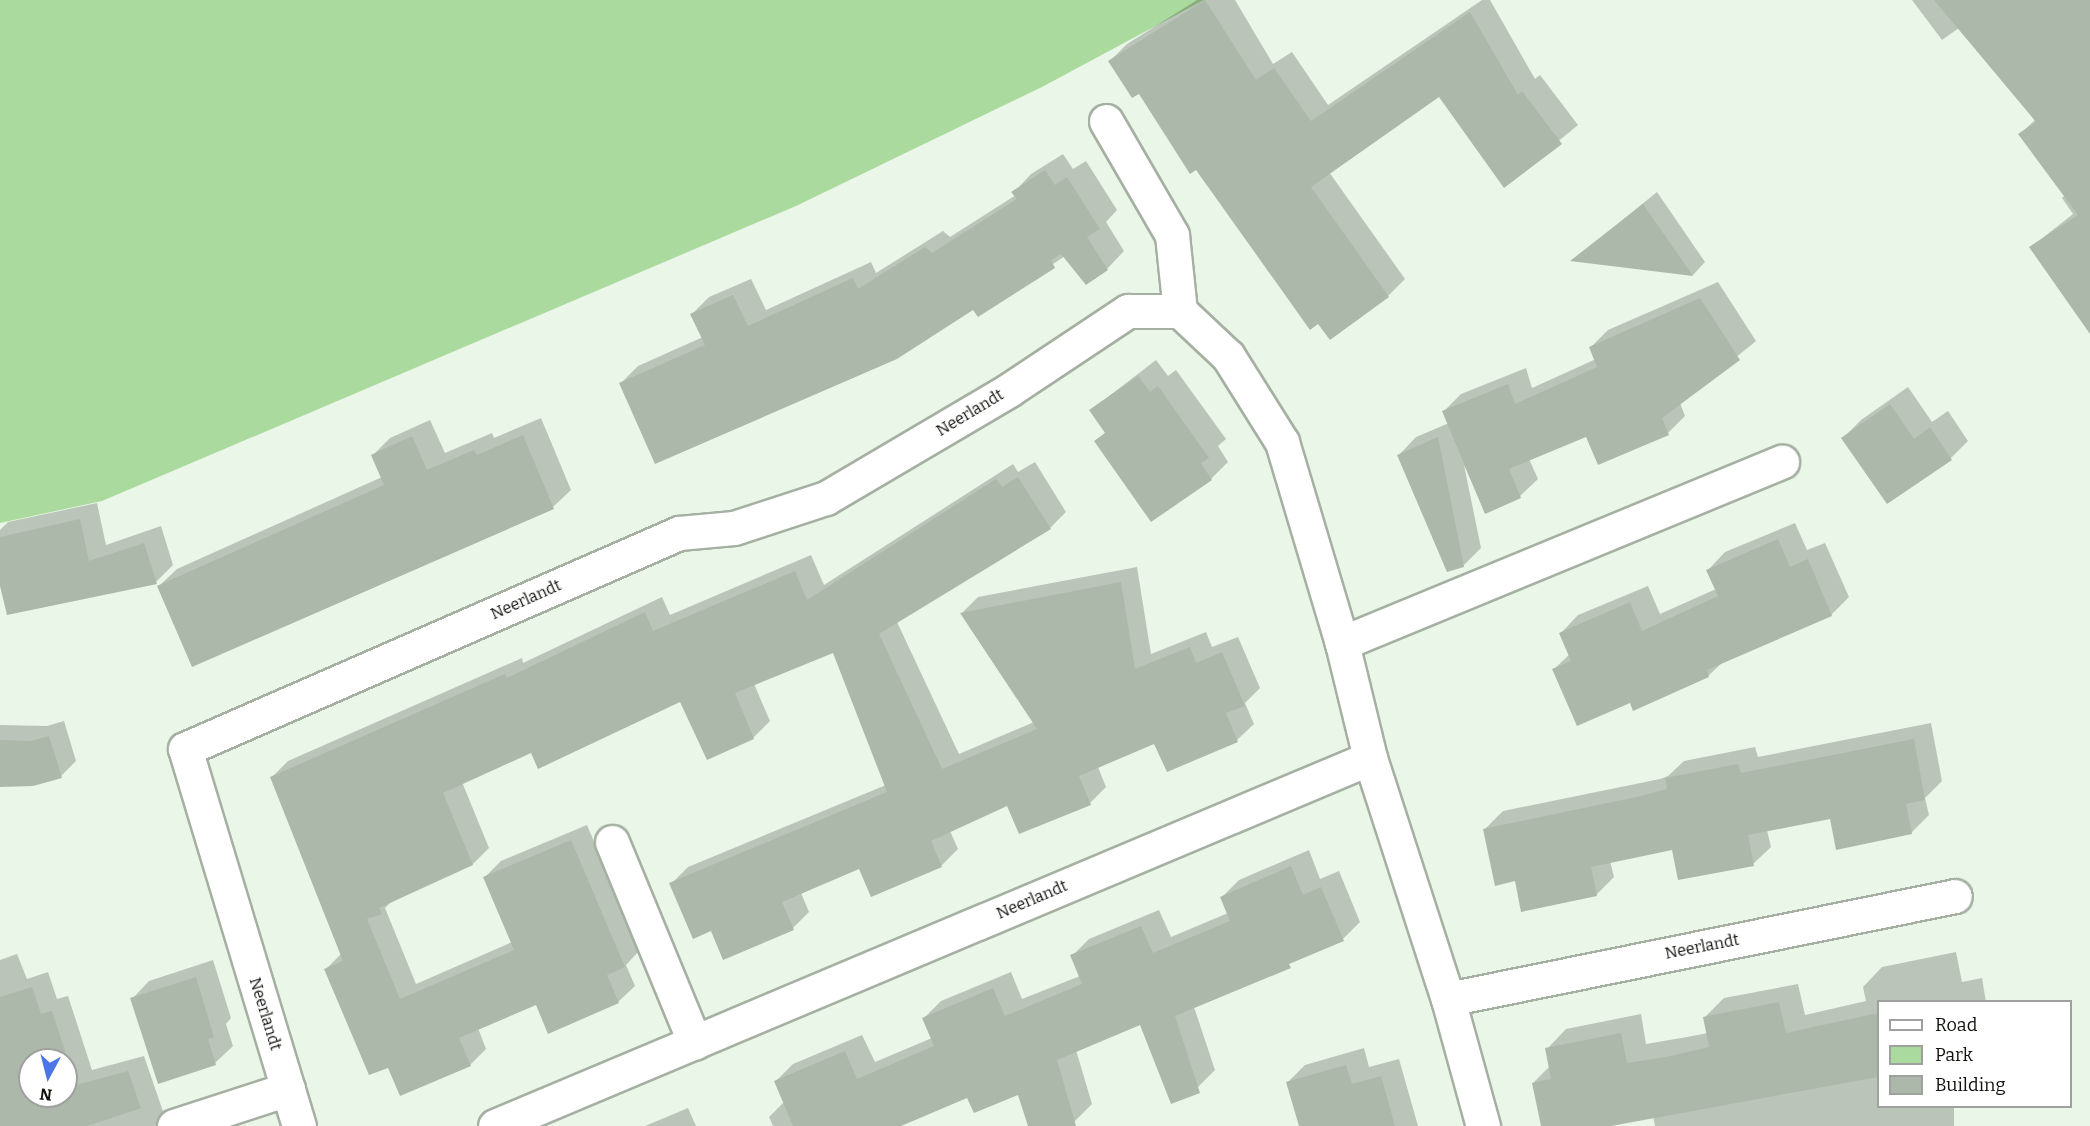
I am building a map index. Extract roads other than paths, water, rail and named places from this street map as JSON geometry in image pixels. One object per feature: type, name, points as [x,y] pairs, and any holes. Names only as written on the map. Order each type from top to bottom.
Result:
[{"type":"street","points":[[1106,121],[1172,235],[1180,311],[1228,356],[1282,442],[1342,643],[1370,758],[1448,999],[1483,1126]]},
{"type":"street","name":"Neerlandt","points":[[299,1126],[185,749],[679,533],[734,528],[826,498],[1009,390],[1128,311],[1180,311]]},
{"type":"street","points":[[1342,643],[1782,462]]},
{"type":"street","name":"Neerlandt","points":[[495,1126],[1370,758]]},
{"type":"street","points":[[612,842],[695,1043]]},
{"type":"street","name":"Neerlandt","points":[[1448,999],[1955,896]]},
{"type":"street","points":[[174,1126],[288,1089]]}]
